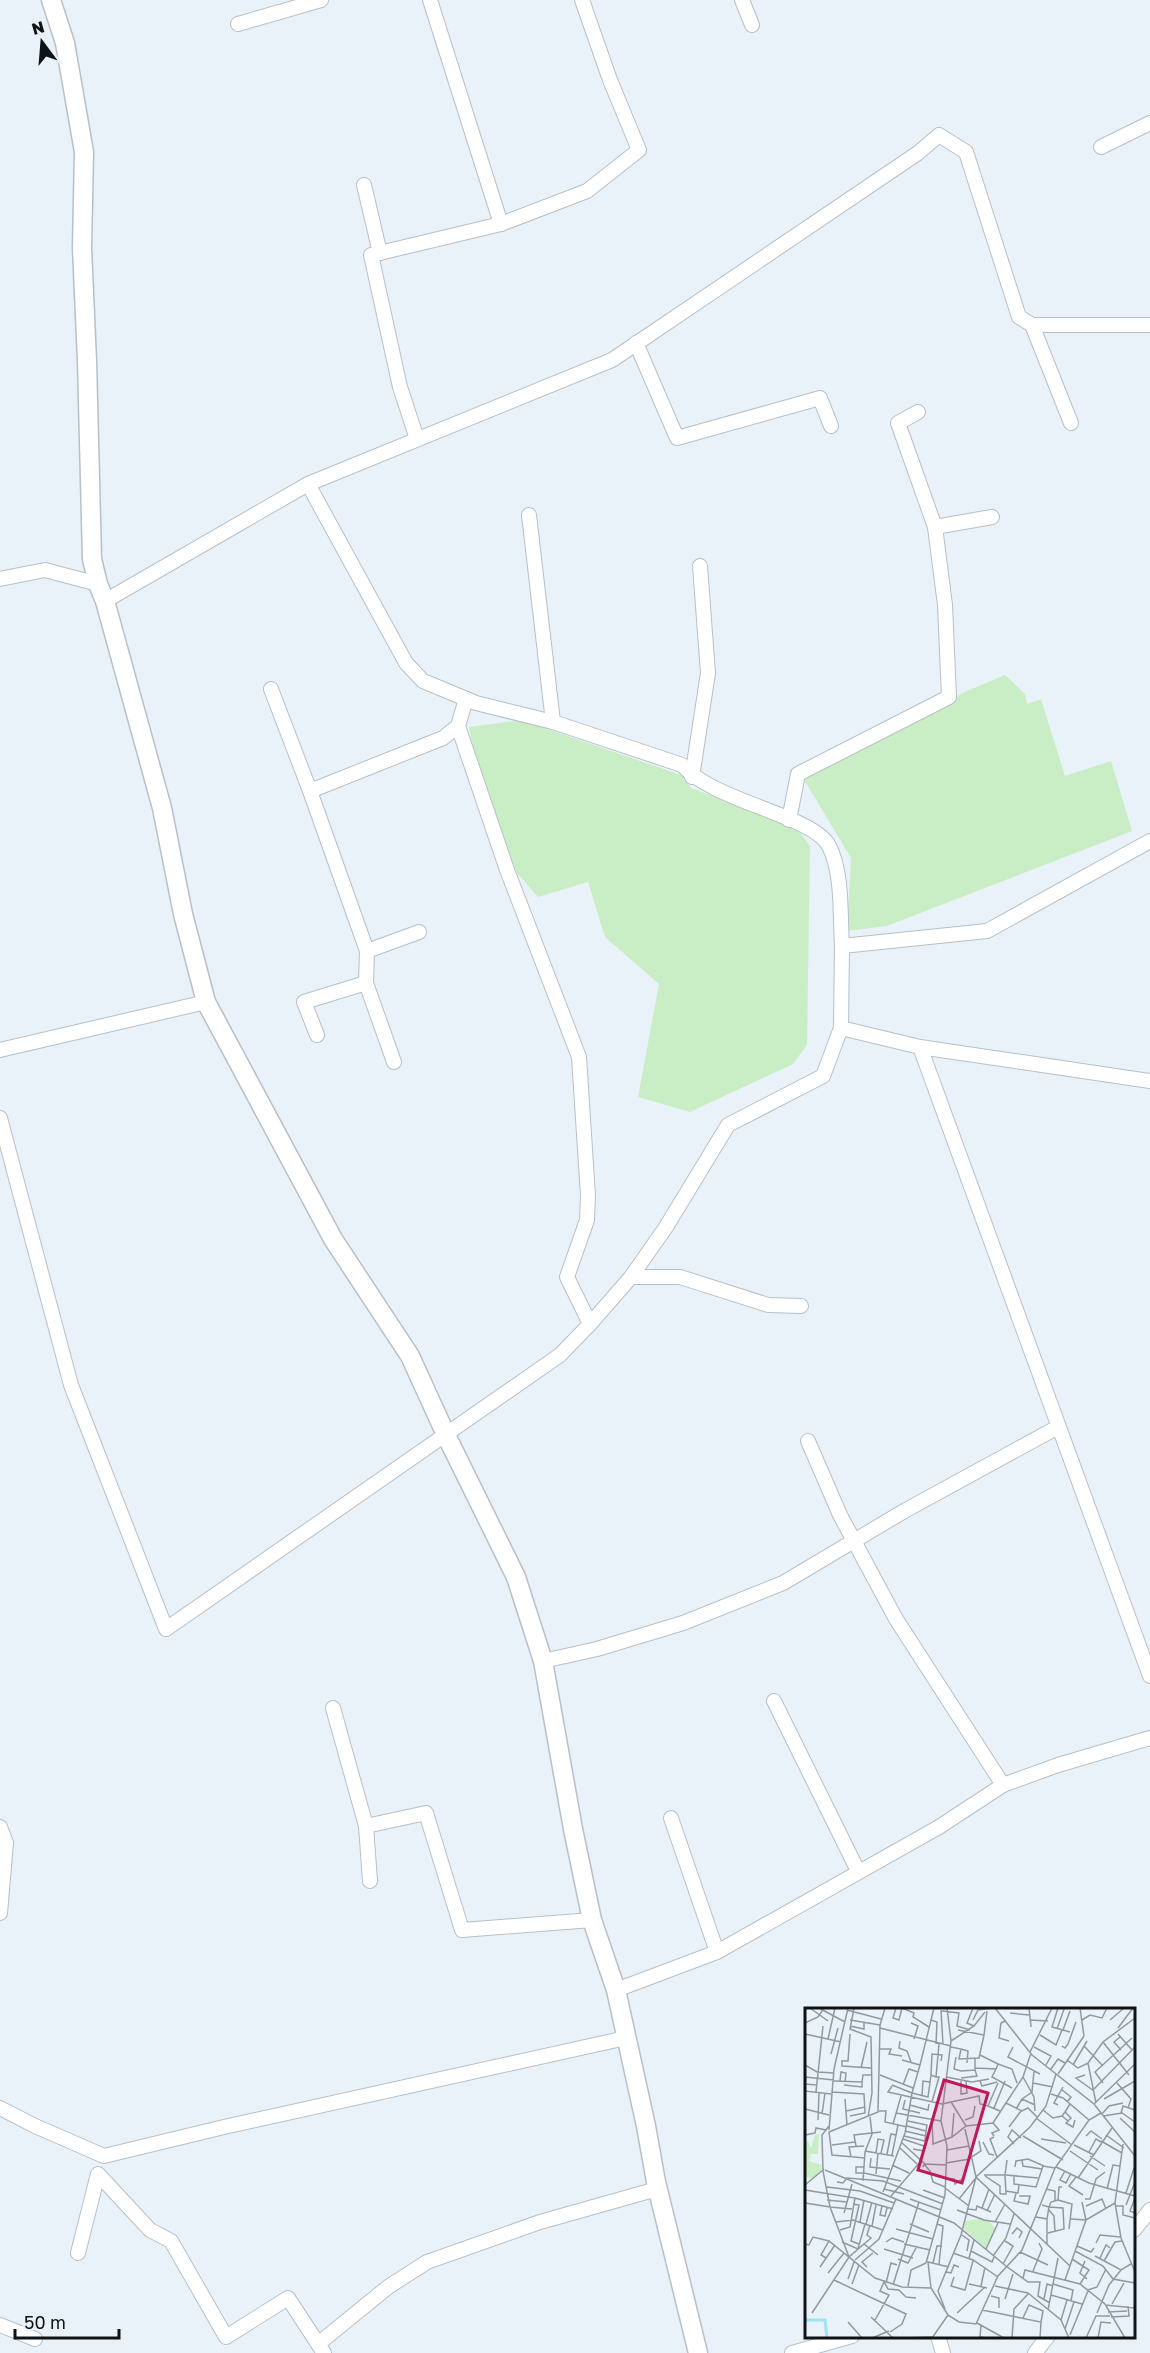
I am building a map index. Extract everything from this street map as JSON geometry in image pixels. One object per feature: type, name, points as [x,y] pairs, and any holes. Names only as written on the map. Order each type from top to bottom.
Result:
[{"type":"street","points":[[51,0],[65,43],[84,153],[82,248],[92,559],[162,808],[183,914],[206,1002],[333,1239],[410,1356],[516,1577],[543,1661],[592,1920],[616,1990],[646,2126],[657,2188],[698,2353]]},
{"type":"street","points":[[238,24],[321,0]]},
{"type":"street","points":[[430,0],[501,224]]},
{"type":"street","points":[[417,439],[400,387],[371,255],[501,224],[586,191],[639,150],[610,80],[582,0]]},
{"type":"street","points":[[742,0],[752,25]]},
{"type":"street","points":[[1101,147],[1150,123]]},
{"type":"street","points":[[105,601],[309,484],[612,360],[918,153],[939,135],[966,152],[1019,317],[1032,324],[1150,325]]},
{"type":"street","points":[[364,185],[380,253]]},
{"type":"street","points":[[1032,324],[1071,423]]},
{"type":"street","points":[[636,344],[677,438],[820,398],[831,426]]},
{"type":"street","points":[[789,820],[798,774],[949,697],[945,605],[935,527],[898,423],[918,412]]},
{"type":"street","points":[[0,1118],[71,1385],[166,1629],[560,1355],[631,1277],[666,1227],[728,1125],[823,1076],[842,1028],[842,946],[837,867],[829,844],[811,829],[725,794],[692,777],[682,765],[553,722],[466,699],[423,681],[406,663],[309,484]]},
{"type":"street","points":[[529,515],[553,722]]},
{"type":"street","points":[[935,527],[992,517]]},
{"type":"street","points":[[692,777],[708,673],[700,566]]},
{"type":"street","points":[[0,579],[45,570],[98,584]]},
{"type":"street","points":[[272,690],[367,951],[366,983],[394,1062]]},
{"type":"street","points":[[310,791],[443,738],[458,726],[466,699]]},
{"type":"street","points":[[458,726],[507,870],[579,1057],[588,1196],[587,1221],[567,1277],[590,1324]]},
{"type":"street","points":[[842,946],[987,931],[1150,841]]},
{"type":"street","points":[[367,951],[418,932]]},
{"type":"street","points":[[317,1035],[304,1002],[366,983]]},
{"type":"street","points":[[0,1050],[206,1002]]},
{"type":"street","points":[[842,1028],[920,1047],[1150,1081]]},
{"type":"street","points":[[920,1047],[1150,1676]]},
{"type":"street","points":[[631,1277],[680,1277],[768,1305],[801,1306]]},
{"type":"street","points":[[543,1661],[597,1649],[683,1623],[783,1583],[906,1510],[1058,1427]]},
{"type":"street","points":[[808,1441],[840,1515],[913,1647],[1003,1785]]},
{"type":"street","points":[[774,1701],[858,1872]]},
{"type":"street","points":[[333,1708],[366,1826],[370,1881]]},
{"type":"street","points":[[616,1990],[717,1952],[939,1827],[1003,1785],[1058,1765],[1150,1738]]},
{"type":"street","points":[[366,1826],[426,1813],[462,1930],[592,1920]]},
{"type":"street","points":[[671,1818],[717,1952]]},
{"type":"street","points":[[0,1827],[3,1843],[0,1913]]},
{"type":"street","points":[[0,2108],[104,2156],[224,2127],[626,2038]]},
{"type":"street","points":[[78,2253],[104,2156]]},
{"type":"street","points":[[98,2174],[150,2230],[171,2241],[226,2337],[288,2298],[321,2349],[388,2288],[428,2262],[540,2222],[657,2188]]},
{"type":"street","points":[[1135,2229],[1150,2210]]},
{"type":"street","points":[[0,2325],[35,2339]]},
{"type":"street","points":[[792,2353],[848,2338]]},
{"type":"street","points":[[938,2338],[943,2353]]},
{"type":"street","points":[[1035,2353],[1047,2338]]},
{"type":"green space","points":[[1005,675],[1025,694],[1027,704],[1041,699],[1065,776],[1111,761],[1132,831],[887,926],[847,931],[851,858],[803,778],[967,691]]},
{"type":"green space","points":[[521,720],[681,775],[691,788],[796,827],[810,846],[807,1045],[793,1064],[690,1112],[638,1097],[659,984],[605,937],[588,882],[538,897],[517,873],[479,777],[469,727]]}]
